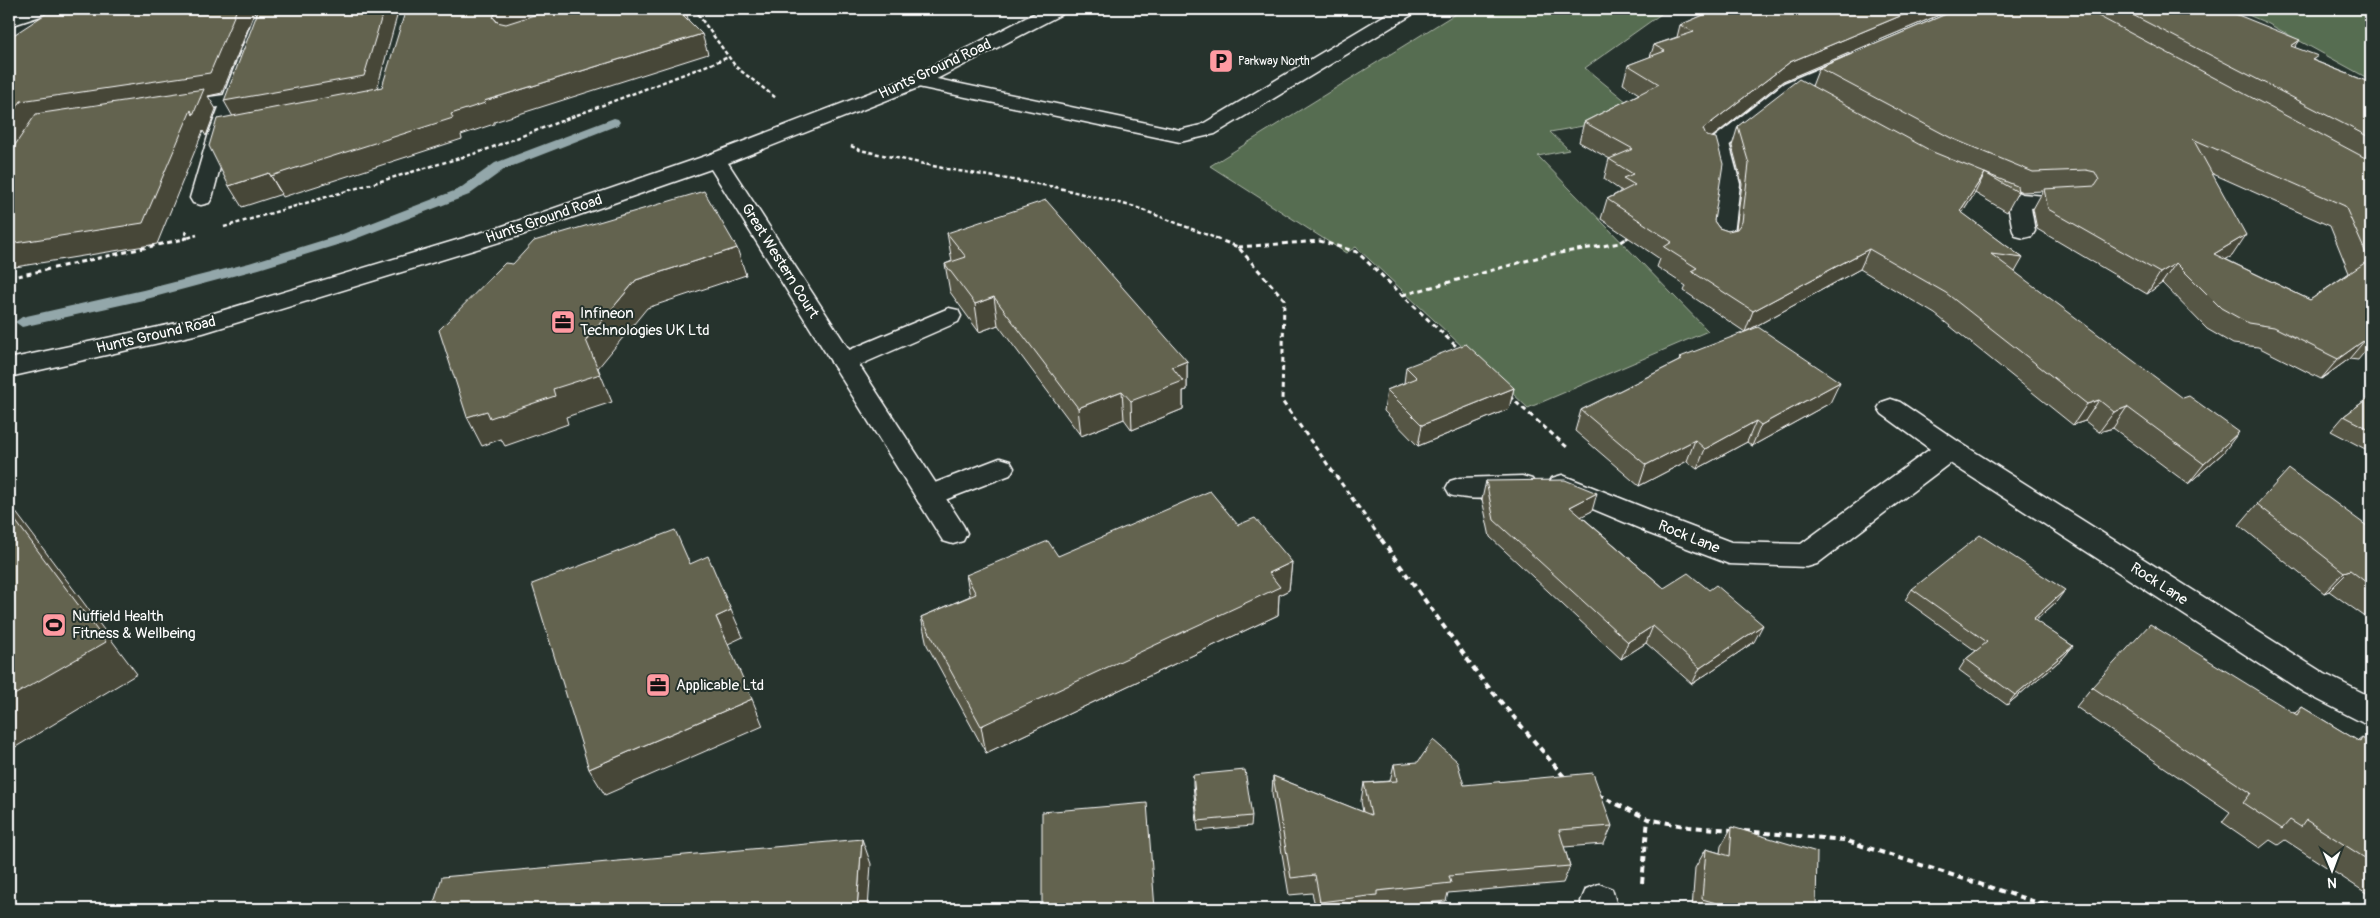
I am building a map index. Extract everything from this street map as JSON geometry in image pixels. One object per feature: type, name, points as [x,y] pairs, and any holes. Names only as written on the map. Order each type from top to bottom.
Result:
[{"type":"street","points":[[201,198],[228,132],[231,100],[266,9]]},
{"type":"street","name":"Hunts Ground Road","points":[[9,368],[194,327],[508,232],[716,160],[918,80],[1057,9]]},
{"type":"street","points":[[918,80],[1180,136],[1208,130],[1408,9]]},
{"type":"street","points":[[9,34],[52,19],[72,18]]},
{"type":"street","points":[[1721,242],[1729,184],[1713,146],[1791,87],[1872,52]]},
{"type":"street","points":[[1791,87],[1816,100]]},
{"type":"street","points":[[156,111],[231,100]]},
{"type":"street","name":"Great Western Court","points":[[716,160],[953,534]]},
{"type":"street","points":[[1959,176],[2019,201],[2056,200]]},
{"type":"street","points":[[2019,201],[2024,231]]},
{"type":"street","points":[[844,362],[949,316]]},
{"type":"street","name":"Rock Lane","points":[[1891,408],[1949,449],[2314,683],[2371,713]]},
{"type":"street","name":"Rock Lane","points":[[1460,488],[1559,484],[1729,553],[1807,556],[1949,449]]},
{"type":"street","points":[[929,496],[1000,468]]},
{"type":"path","points":[[694,9],[736,67],[808,124],[860,150],[947,169],[1055,187],[1135,207],[1238,247],[1320,241],[1357,252],[1466,356]]},
{"type":"path","points":[[222,228],[480,152],[729,57]]},
{"type":"path","points":[[184,239],[201,198]]},
{"type":"path","points":[[1402,295],[1547,255],[1620,243],[1636,232]]},
{"type":"path","points":[[9,278],[184,239],[203,233]]},
{"type":"path","points":[[1238,247],[1284,299],[1282,401],[1480,677],[1568,780]]},
{"type":"path","points":[[1502,390],[1573,452]]},
{"type":"path","points":[[1594,793],[1648,819],[1689,827],[1844,840],[2057,909]]},
{"type":"path","points":[[1642,891],[1648,819]]},
{"type":"green space","points":[[1463,9],[1668,9],[1585,68],[1643,115],[1550,132],[1569,150],[1538,156],[1708,331],[1528,408],[1356,247],[1346,253],[1210,166]]},
{"type":"green space","points":[[2234,9],[2371,9],[2371,80],[2267,23]]},
{"type":"building","points":[[53,9],[237,9],[210,73],[21,101],[9,118],[9,38]]},
{"type":"building","points":[[259,9],[384,9],[364,76],[224,101]]},
{"type":"building","points":[[406,9],[503,9],[498,10],[493,17],[497,22],[506,24],[553,9],[677,9],[702,34],[484,101],[485,103],[451,114],[453,118],[271,176],[269,173],[229,186],[209,146],[217,119],[382,87]]},
{"type":"building","points":[[1708,9],[1917,9],[1790,62],[1703,129],[1706,136],[1716,138],[1723,164],[1714,221],[1719,228],[1728,231],[1737,229],[1742,222],[1749,164],[1738,126],[1799,79],[1933,152],[1985,173],[1960,211],[2023,258],[1991,254],[2183,398],[2189,396],[2239,432],[2204,464],[2127,407],[2114,412],[2099,400],[2087,404],[1946,293],[1869,249],[1753,311],[1691,271],[1697,268],[1664,247],[1672,242],[1607,199],[1635,185],[1623,178],[1633,174],[1609,159],[1633,149],[1584,122],[1659,84],[1628,65],[1665,51],[1654,45],[1694,32],[1680,25],[1713,11]]},
{"type":"building","points":[[1958,9],[2085,9],[2371,161],[2371,339],[2366,339],[2338,359],[2274,327],[2248,323],[2221,308],[2176,263],[2160,273],[2048,209],[2044,189],[2095,186],[2099,180],[2095,172],[2086,170],[2033,172],[1951,138],[1819,68]],"holes":[[[2193,139],[2345,206],[2369,260],[2310,300],[2214,254],[2246,235]]]},
{"type":"building","points":[[2121,9],[2223,9],[2300,40],[2291,46],[2318,56],[2312,60],[2371,83],[2371,138]]},
{"type":"building","points":[[204,89],[193,115],[191,110],[143,223],[9,244],[9,154],[36,114]]},
{"type":"building","points":[[1985,173],[2017,186],[2018,192]]},
{"type":"building","name":"Infineon Technologies UK Ltd","points":[[704,191],[737,248],[636,280],[586,340],[600,374],[553,389],[555,396],[490,418],[487,411],[467,417],[439,330],[505,263],[513,264],[534,241]]},
{"type":"building","points":[[1046,200],[1187,361],[1172,367],[1183,381],[1131,401],[1122,391],[1078,408],[994,297],[975,304],[945,264],[966,257],[947,233]]},
{"type":"building","points":[[1758,327],[1840,382],[1761,425],[1756,421],[1705,449],[1695,440],[1646,465],[1581,410],[1681,360],[1680,357]]},
{"type":"building","points":[[1466,344],[1514,388],[1422,425],[1387,390],[1417,378],[1406,367]]},
{"type":"building","points":[[2371,396],[2371,430],[2344,416]]},
{"type":"building","points":[[2289,469],[2371,529],[2371,586],[2350,570],[2344,572],[2257,504]]},
{"type":"building","points":[[1565,480],[1597,493],[1570,507],[1664,588],[1688,573],[1709,590],[1716,585],[1763,625],[1700,668],[1653,626],[1628,642],[1494,520],[1486,481]]},
{"type":"building","points":[[1210,491],[1238,525],[1255,518],[1292,562],[1269,573],[1280,587],[981,726],[921,617],[976,594],[966,575],[1048,541],[1058,556]]},
{"type":"building","points":[[9,512],[106,642],[9,698]]},
{"type":"building","name":"Applicable Ltd","points":[[675,530],[690,564],[708,556],[731,610],[716,617],[752,699],[589,769],[532,584]]},
{"type":"building","points":[[1980,535],[2065,590],[2033,619],[2073,646],[2015,695],[1966,659],[1987,642],[1912,589]]},
{"type":"building","points":[[2150,624],[2297,715],[2302,707],[2360,742],[2362,738],[2371,744],[2371,862],[2306,820],[2301,827],[2290,820],[2282,829],[2243,803],[2251,793],[2092,687]]},
{"type":"building","points":[[1433,740],[1457,761],[1464,785],[1593,773],[1612,826],[1559,830],[1570,866],[1449,876],[1451,883],[1377,891],[1377,895],[1320,902],[1315,875],[1291,878],[1273,776],[1371,815],[1364,783],[1397,781],[1394,764],[1418,762]]},
{"type":"building","points":[[1245,770],[1252,816],[1198,821],[1193,775]]},
{"type":"building","points":[[1147,803],[1155,909],[1015,909],[1015,906],[1042,904],[1042,812]]},
{"type":"building","points":[[1732,827],[1817,852],[1816,909],[1737,909],[1702,899],[1706,849],[1730,856]]},
{"type":"building","points":[[862,839],[857,909],[432,909],[442,877]]},
{"type":"waterway","points":[[22,322],[143,295],[254,266],[345,238],[464,192],[500,166],[614,122]]},
{"type":"place","name":"Parkway North","points":[[1221,61]]},
{"type":"place","name":"Infineon Technologies UK Ltd","points":[[563,322]]},
{"type":"place","name":"Nuffield Health Fitness & Wellbeing","points":[[54,625]]},
{"type":"place","name":"Applicable Ltd","points":[[658,685]]}]
